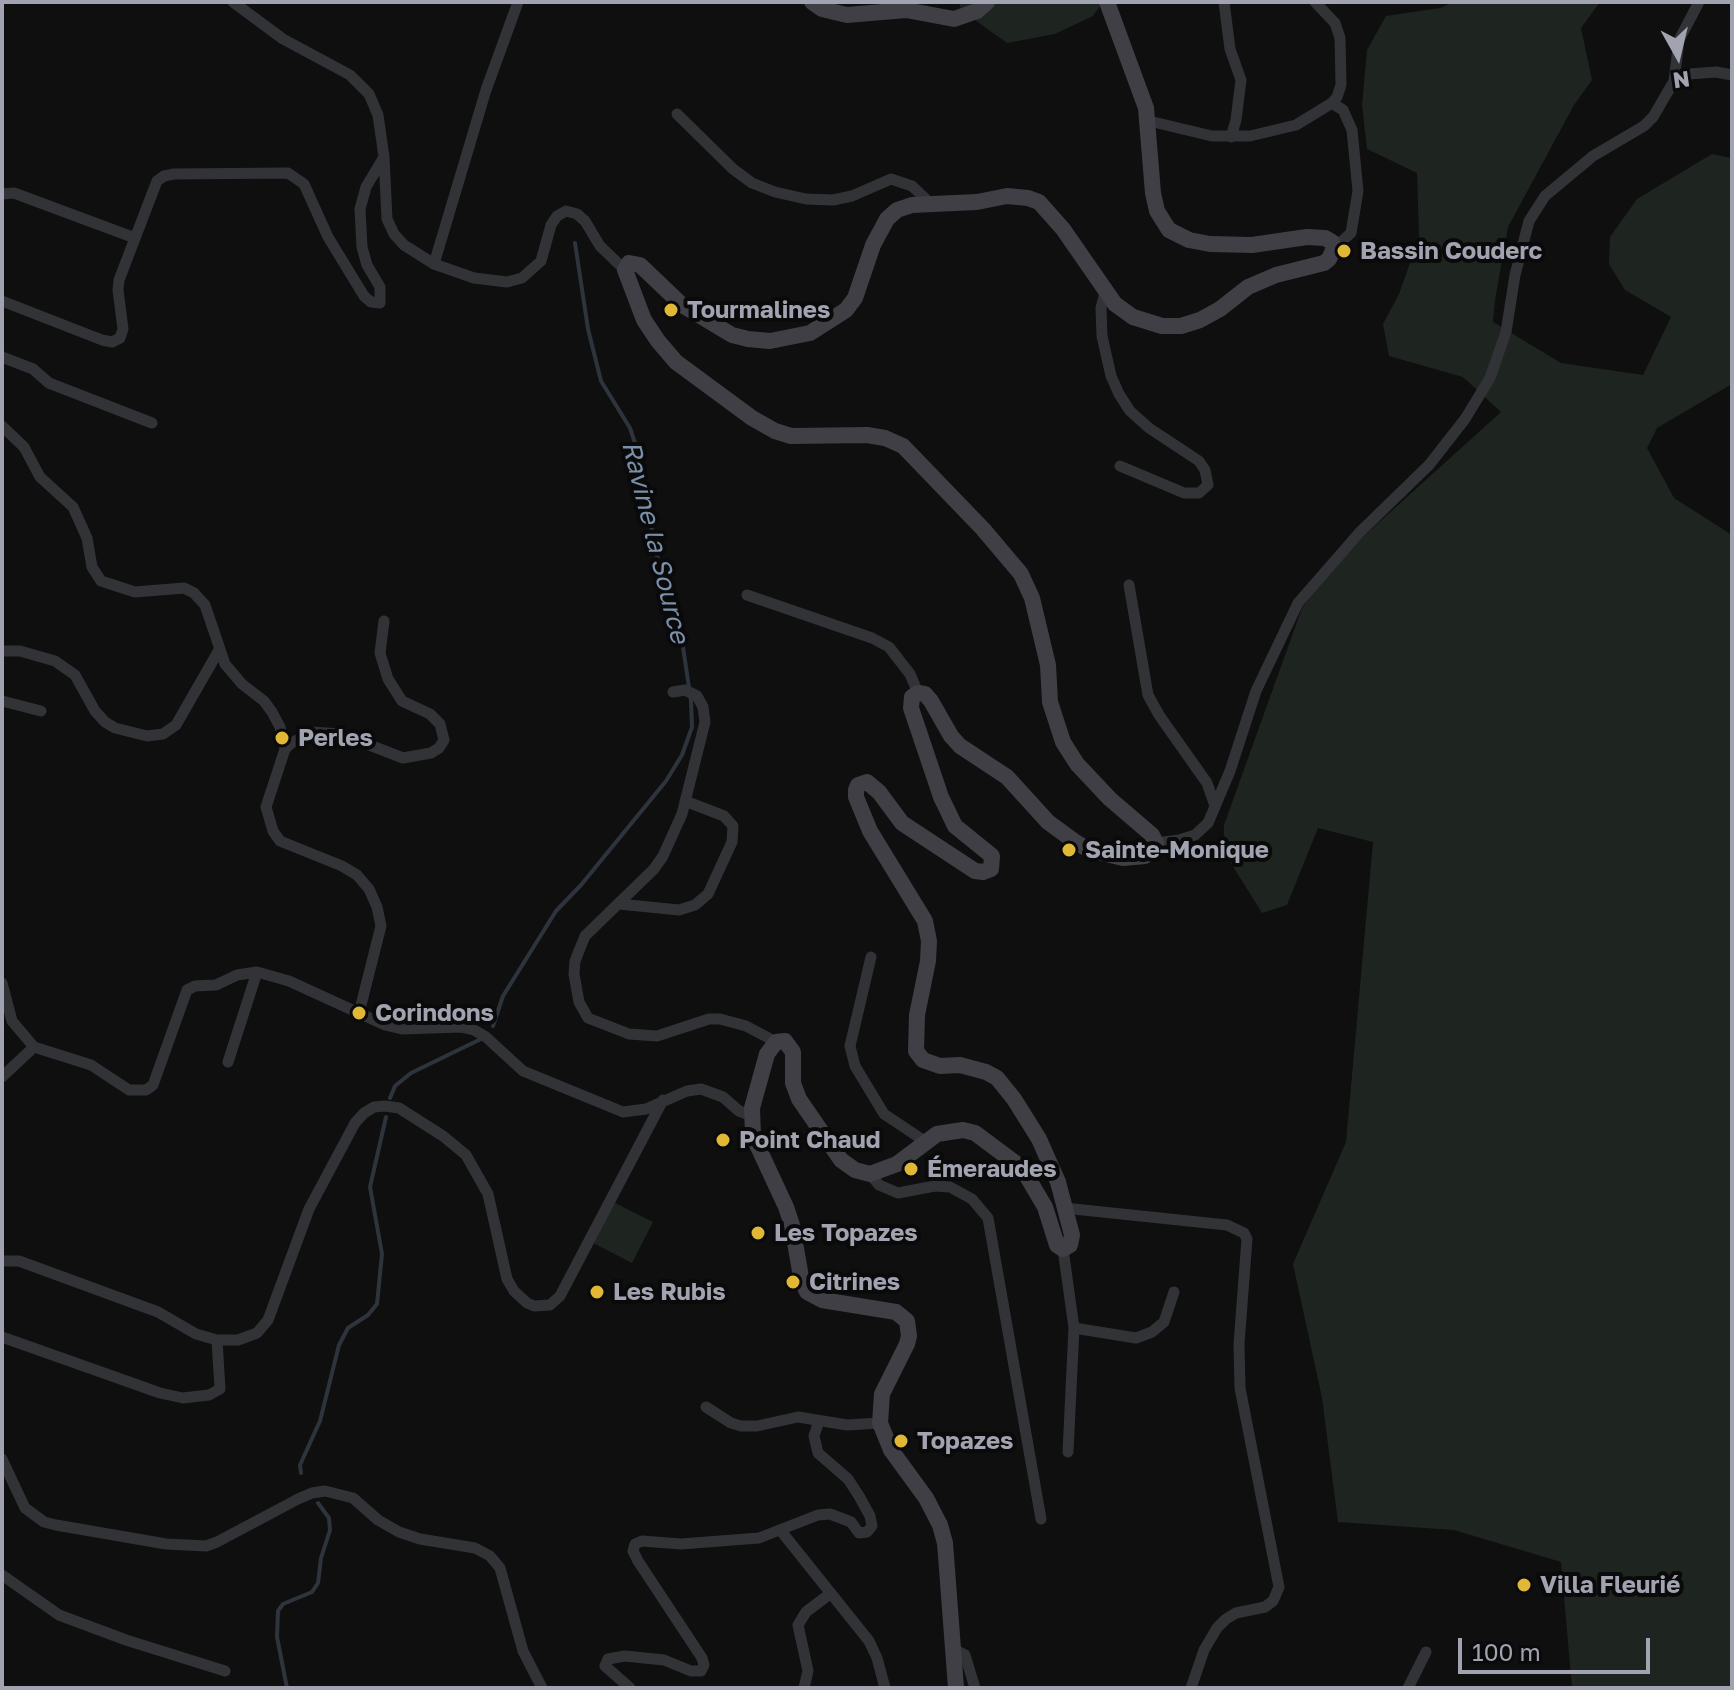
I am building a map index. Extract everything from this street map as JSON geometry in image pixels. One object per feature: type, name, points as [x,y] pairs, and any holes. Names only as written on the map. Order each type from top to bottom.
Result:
[{"type":"main road","points":[[812,2],[822,9],[847,15],[906,10],[954,19],[977,11],[987,2]]},
{"type":"main road","points":[[956,1688],[951,1648],[948,1563],[940,1525],[926,1498],[891,1450],[880,1423],[882,1394],[907,1344],[907,1321],[896,1312],[822,1300],[807,1292],[801,1277],[792,1225],[753,1136],[752,1116],[767,1054],[776,1042],[785,1041],[793,1052],[793,1083],[808,1116],[841,1160],[855,1170],[870,1174],[897,1164],[937,1134],[963,1130],[987,1139],[1022,1168],[1045,1207],[1057,1245],[1063,1249],[1070,1245],[1072,1235],[1058,1182],[1039,1139],[1014,1099],[997,1078],[975,1067],[932,1063],[923,1060],[916,1051],[917,1015],[928,961],[929,941],[925,921],[870,831],[856,797],[858,785],[867,782],[874,787],[902,823],[975,871],[991,869],[992,856],[967,837],[947,812],[911,708],[912,697],[918,693],[925,694],[960,746],[1007,777],[1048,822],[1074,841],[1089,850],[1123,858],[1145,856],[1155,850],[1156,843],[1152,835],[1110,799],[1077,764],[1063,742],[1050,702],[1048,665],[1032,598],[1021,574],[983,529],[903,446],[867,435],[791,436],[752,418],[676,362],[644,320],[625,270],[629,263],[640,265],[682,305],[732,335],[770,341],[810,333],[846,310],[855,298],[873,245],[887,219],[897,210],[912,205],[977,202],[1007,196],[1039,202],[1079,250],[1105,293],[1133,317],[1162,326],[1181,326],[1200,320],[1260,281],[1324,263],[1333,254],[1334,248],[1332,242],[1325,238],[1252,245],[1210,244],[1189,240],[1169,230],[1157,211],[1153,193],[1149,121],[1107,2]]},
{"type":"street","points":[[233,2],[283,39],[361,84],[374,104],[384,157],[387,219],[404,245],[434,264],[474,278],[507,282],[522,278],[541,261],[551,225],[557,216],[566,211],[577,214],[585,221],[600,246],[625,270]]},
{"type":"street","points":[[434,264],[486,90],[518,2]]},
{"type":"street","points":[[1224,2],[1230,49],[1241,80],[1231,137]]},
{"type":"street","points":[[1149,121],[1212,136],[1231,137],[1274,132],[1296,125],[1332,103],[1341,85],[1340,38],[1335,23],[1315,2]]},
{"type":"street","points":[[1156,843],[1195,835],[1208,823],[1230,771],[1256,691],[1298,603],[1359,533],[1429,465],[1465,419],[1490,378],[1506,332],[1515,275],[1529,221],[1545,196],[1593,156],[1644,126],[1674,81],[1679,40],[1699,2]]},
{"type":"street","points":[[1674,81],[1689,74],[1716,72],[1732,75]]},
{"type":"street","points":[[1332,103],[1343,110],[1352,130],[1358,191],[1351,233],[1334,248]]},
{"type":"street","points":[[677,114],[733,169],[752,183],[775,192],[806,199],[833,200],[852,196],[891,179],[912,186],[931,204]]},
{"type":"street","points":[[2,301],[112,342],[120,338],[123,329],[119,280],[157,181],[164,176],[288,173],[304,184],[328,237],[364,296],[371,302],[380,303],[380,287],[367,265],[362,247],[360,209],[366,187],[384,157]]},
{"type":"street","points":[[2,194],[14,193],[135,238]]},
{"type":"street","points":[[1105,293],[1101,308],[1102,336],[1111,376],[1119,394],[1130,411],[1149,428],[1199,461],[1205,470],[1208,485],[1199,493],[1184,493],[1120,466]]},
{"type":"street","points":[[2,357],[33,369],[49,383],[152,423]]},
{"type":"street","points":[[2,426],[24,447],[40,477],[73,507],[87,538],[89,559],[95,575],[108,585],[135,592],[154,593],[184,588],[194,593],[205,605],[225,664],[272,712],[280,727],[285,749],[266,807],[273,831],[280,841],[291,847],[342,866],[357,875],[369,889],[377,907],[381,926],[359,1013]]},
{"type":"street","points":[[1129,585],[1148,695],[1207,783],[1215,806]]},
{"type":"street","points":[[747,595],[872,638],[889,647],[905,666],[918,693]]},
{"type":"street","points":[[285,749],[311,732],[341,734],[403,758],[417,757],[439,748],[444,740],[440,724],[430,714],[402,701],[388,679],[380,653],[384,621]]},
{"type":"street","points":[[2,651],[20,651],[55,661],[75,675],[95,711],[105,722],[115,728],[147,736],[163,734],[176,725],[219,650]]},
{"type":"street","points":[[673,692],[685,690],[697,696],[703,707],[705,722],[685,801],[663,856],[643,882],[585,936],[575,961],[574,974],[584,1014],[595,1022],[647,1037],[666,1034],[709,1019],[720,1019],[746,1026],[776,1042]]},
{"type":"street","points":[[2,701],[41,711]]},
{"type":"street","points":[[619,904],[679,910],[695,905],[708,894],[732,842],[733,826],[724,816],[685,801]]},
{"type":"street","points":[[871,957],[850,1046],[855,1066],[884,1114],[926,1142]]},
{"type":"street","points":[[228,1062],[257,972]]},
{"type":"street","points":[[2,983],[12,1021],[34,1047],[91,1065],[129,1090],[146,1090],[156,1079],[187,990],[257,972],[289,981],[370,1020],[402,1029],[461,1027],[474,1030],[523,1071],[623,1112],[646,1109],[687,1091],[701,1089],[723,1097],[739,1111],[752,1116]]},
{"type":"street","points":[[2,1077],[34,1047]]},
{"type":"street","points":[[2,1261],[19,1261],[158,1312],[196,1334],[217,1340],[238,1340],[257,1333],[268,1320],[309,1209],[355,1123],[374,1107],[399,1108],[466,1155],[488,1194],[507,1279],[521,1299],[542,1307],[550,1305],[560,1296],[663,1100]]},
{"type":"street","points":[[870,1174],[879,1185],[898,1193],[935,1186],[950,1187],[972,1199],[988,1218],[1041,1519]]},
{"type":"street","points":[[1064,1208],[1227,1225],[1244,1233],[1247,1239],[1239,1344],[1240,1388],[1279,1587],[1273,1601],[1265,1607],[1236,1613],[1217,1628],[1204,1650],[1191,1688]]},
{"type":"street","points":[[1063,1249],[1074,1328],[1068,1452]]},
{"type":"street","points":[[1074,1328],[1136,1338],[1152,1332],[1164,1322],[1174,1292]]},
{"type":"street","points":[[2,1337],[160,1393],[183,1398],[209,1395],[220,1389],[217,1340]]},
{"type":"street","points":[[706,1407],[741,1426],[757,1426],[791,1417],[847,1425],[880,1423]]},
{"type":"street","points":[[630,1688],[605,1666],[608,1659],[625,1656],[664,1660],[691,1671],[701,1671],[704,1665],[638,1561],[633,1551],[635,1544],[642,1541],[681,1544],[759,1538],[818,1515],[830,1514],[851,1522],[859,1533],[867,1532],[872,1526],[870,1516],[848,1479],[818,1453],[814,1436],[819,1421]]},
{"type":"street","points":[[2,1461],[25,1508],[44,1522],[56,1525],[166,1544],[206,1546],[298,1499],[325,1491],[353,1498],[378,1520],[399,1532],[420,1539],[475,1548],[490,1556],[500,1568],[523,1651],[542,1688]]},
{"type":"street","points":[[781,1531],[874,1650],[885,1688]]},
{"type":"street","points":[[2,1575],[59,1615],[225,1671]]},
{"type":"street","points":[[804,1688],[808,1671],[798,1625],[806,1612],[831,1593]]},
{"type":"street","points":[[951,1648],[965,1655],[975,1688]]},
{"type":"street","points":[[1408,1688],[1426,1652]]},
{"type":"shaded area","points":[[959,2],[1103,2],[1093,16],[1055,34],[1007,43],[961,10]]},
{"type":"shaded area","points":[[1454,2],[1600,2],[1581,28],[1592,80],[1574,105],[1508,227],[1495,300],[1493,322],[1561,363],[1643,375],[1671,317],[1625,290],[1609,264],[1610,237],[1637,199],[1712,154],[1732,158],[1732,384],[1657,428],[1647,448],[1674,498],[1732,535],[1732,1688],[1572,1688],[1561,1562],[1454,1530],[1338,1522],[1322,1398],[1293,1264],[1346,1142],[1373,842],[1318,828],[1287,905],[1262,913],[1224,852],[1224,825],[1302,608],[1334,563],[1501,412],[1463,377],[1389,356],[1383,324],[1399,294],[1419,237],[1417,173],[1367,149],[1362,105],[1367,50],[1386,16],[1440,8]]},
{"type":"shaded area","points":[[613,1202],[653,1222],[632,1263],[593,1243]]},
{"type":"waterway","name":"Ravine la Source","points":[[493,1026],[503,996],[556,911],[666,781],[682,755],[692,727],[679,620],[658,560],[651,526],[642,510],[638,452],[630,428],[601,381],[588,329],[575,243]]},
{"type":"waterway","name":"Ravine la Source","points":[[390,1098],[395,1086],[411,1073],[483,1038]]},
{"type":"waterway","name":"Ravine la Source","points":[[301,1473],[300,1465],[320,1421],[339,1345],[348,1328],[368,1315],[377,1304],[382,1254],[370,1187],[386,1117]]},
{"type":"waterway","name":"Ravine la Source","points":[[287,1688],[277,1637],[278,1611],[283,1604],[312,1592],[318,1583],[321,1558],[330,1530],[329,1518],[318,1503]]},
{"type":"place","name":"Bassin Couderc","points":[[1344,251]]},
{"type":"place","name":"Tourmalines","points":[[671,310]]},
{"type":"place","name":"Perles","points":[[282,738]]},
{"type":"place","name":"Sainte-Monique","points":[[1069,850]]},
{"type":"place","name":"Corindons","points":[[359,1013]]},
{"type":"place","name":"Point Chaud","points":[[723,1140]]},
{"type":"place","name":"Émeraudes","points":[[911,1169]]},
{"type":"place","name":"Les Topazes","points":[[758,1233]]},
{"type":"place","name":"Citrines","points":[[793,1282]]},
{"type":"place","name":"Les Rubis","points":[[597,1292]]},
{"type":"place","name":"Topazes","points":[[901,1441]]},
{"type":"place","name":"Villa Fleurié","points":[[1524,1585]]}]
